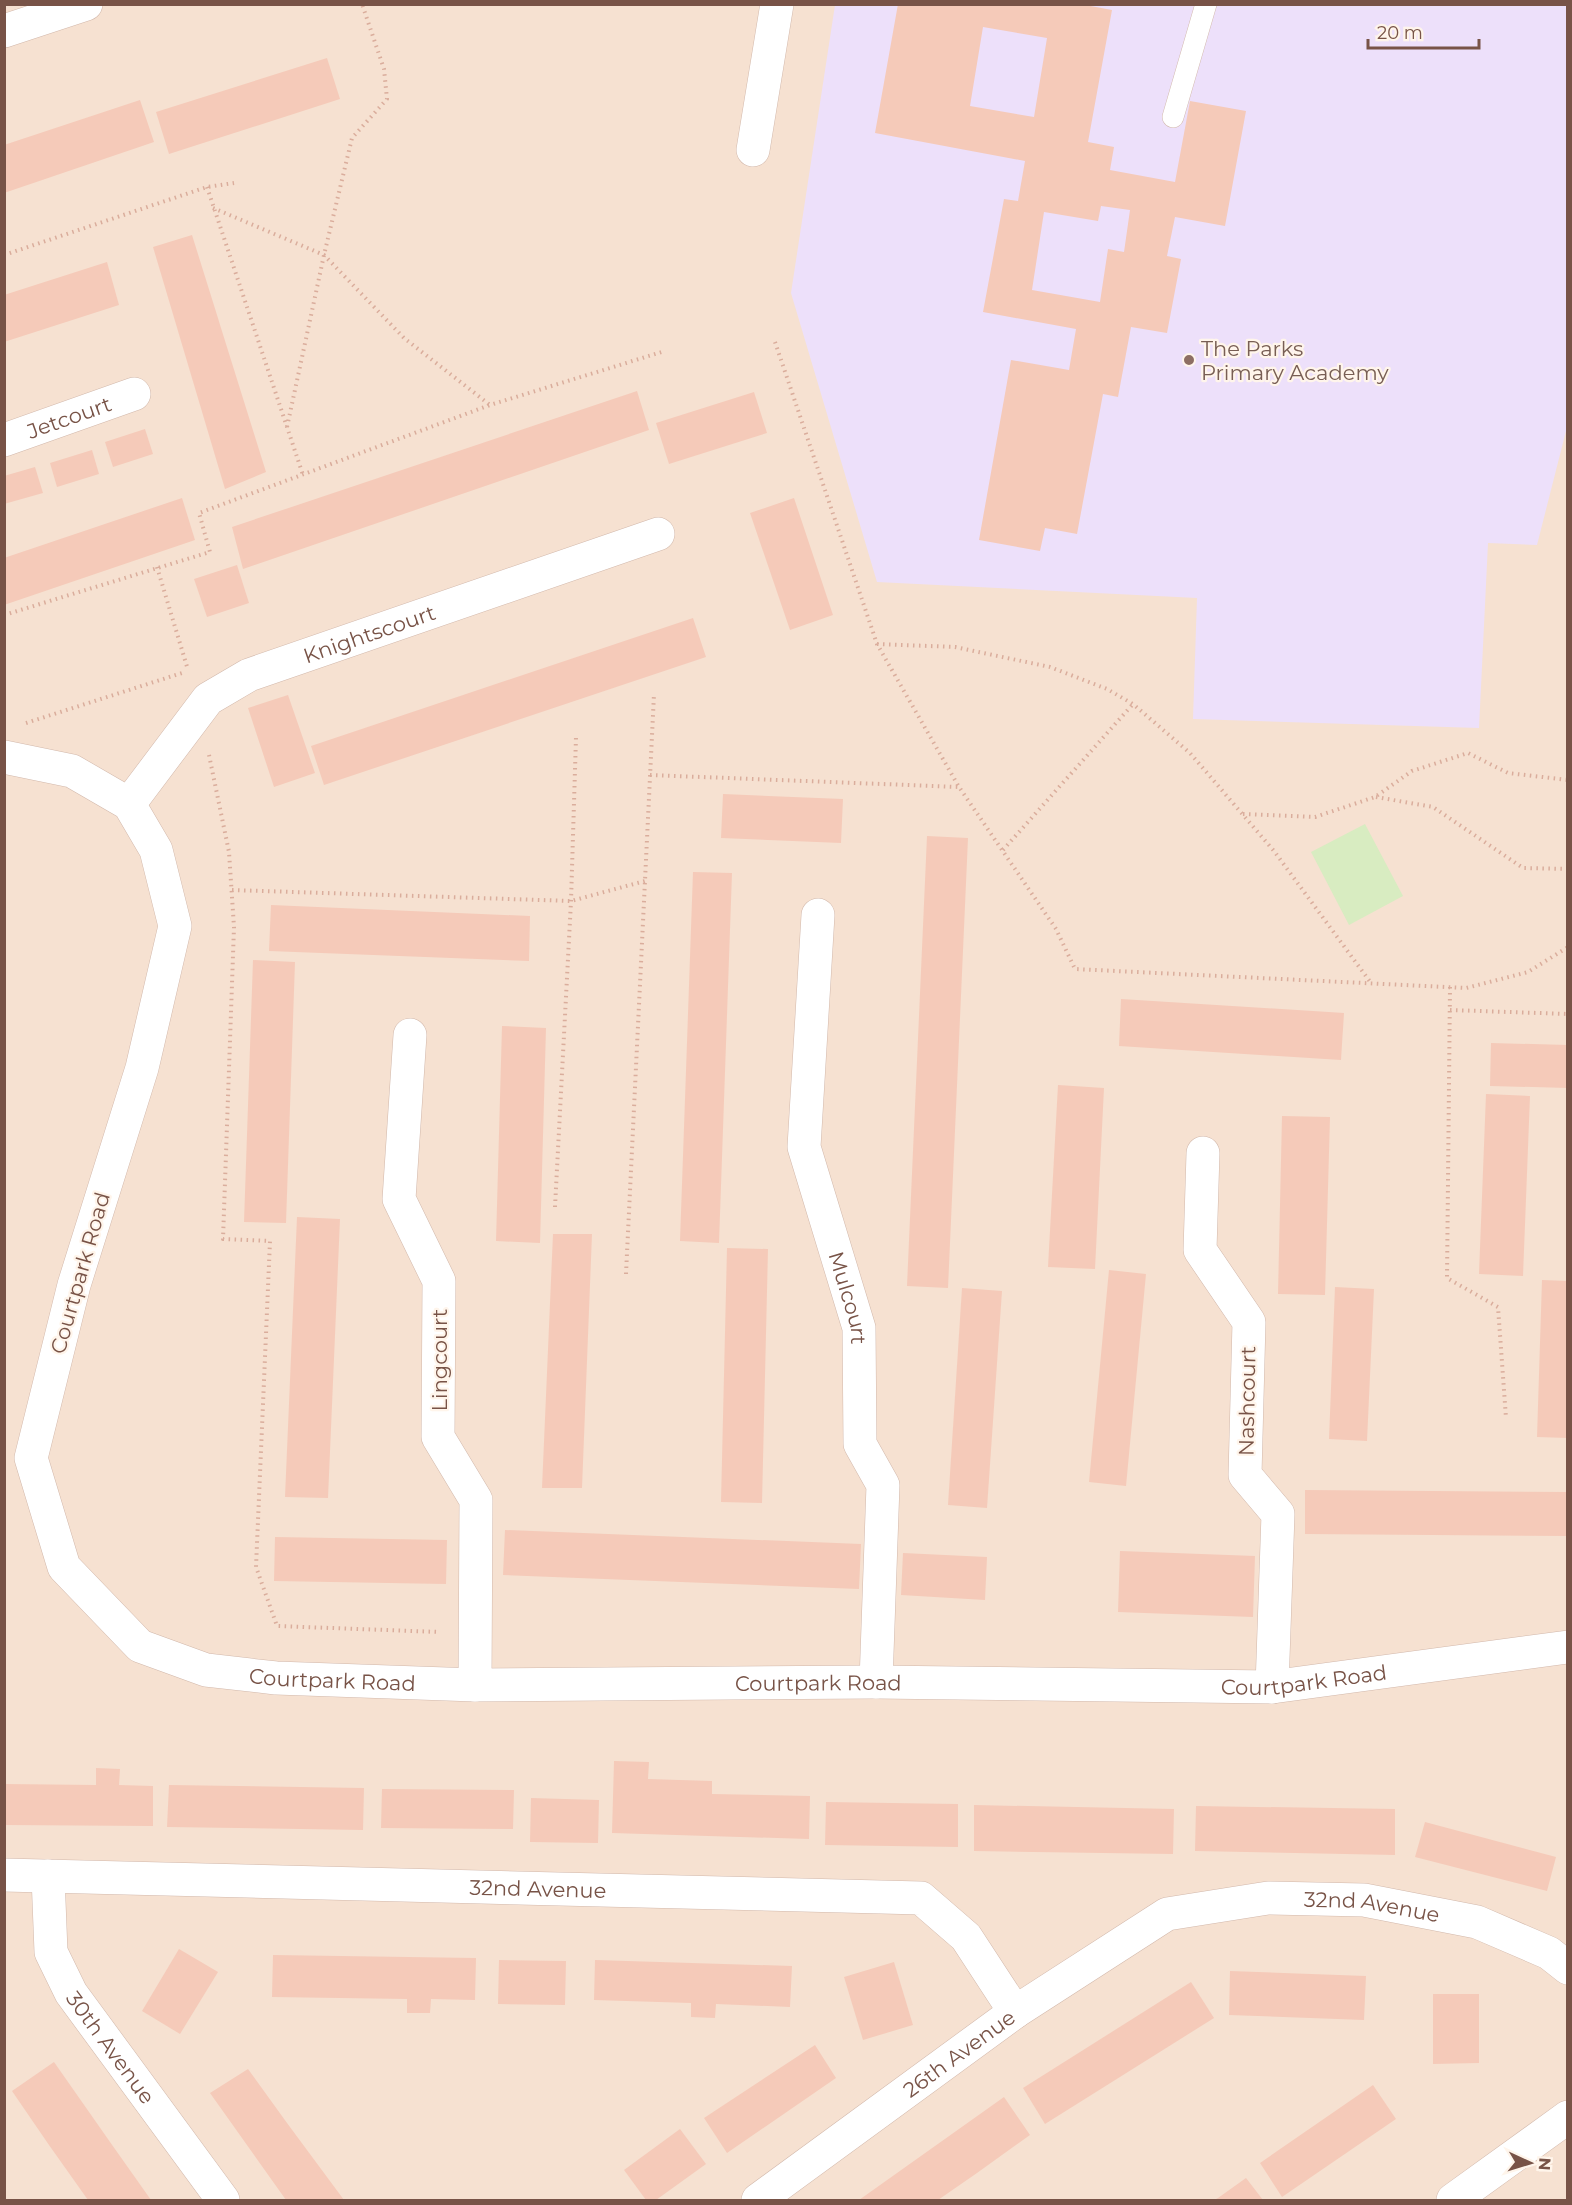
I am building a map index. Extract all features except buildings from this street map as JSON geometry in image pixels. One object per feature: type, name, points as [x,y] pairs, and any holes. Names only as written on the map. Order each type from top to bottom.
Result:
[{"type":"street","points":[[4,31],[86,4]]},
{"type":"street","points":[[753,150],[777,4]]},
{"type":"street","name":"Jetcourt","points":[[4,440],[134,394]]},
{"type":"street","name":"Knightscourt","points":[[129,804],[208,699],[249,675],[658,534]]},
{"type":"street","name":"Courtpark Road","points":[[4,757],[72,771],[129,804],[156,850],[175,926],[142,1068],[74,1285],[31,1458],[64,1566],[140,1646],[206,1670],[276,1678],[475,1685],[876,1682],[1272,1687],[1568,1647]]},
{"type":"street","name":"Mulcourt","points":[[818,915],[804,1147],[859,1328],[860,1444],[883,1485],[876,1682]]},
{"type":"street","name":"Lingcourt","points":[[410,1035],[399,1199],[440,1281],[438,1437],[476,1500],[475,1685]]},
{"type":"street","name":"Nashcourt","points":[[1203,1153],[1200,1250],[1249,1322],[1245,1475],[1278,1514],[1272,1687]]},
{"type":"street","name":"32nd Avenue","points":[[4,1875],[921,1898],[966,1937],[1015,2012]]},
{"type":"street","name":"30th Avenue","points":[[48,1876],[51,1952],[71,1993],[223,2200]]},
{"type":"street","name":"32nd Avenue","points":[[1167,1914],[1268,1898],[1364,1900],[1477,1922],[1549,1953],[1568,1968]]},
{"type":"street","name":"26th Avenue","points":[[758,2200],[1015,2012],[1167,1914]]},
{"type":"street","points":[[1453,2200],[1568,2117]]},
{"type":"lane","points":[[1173,117],[1206,4]]},
{"type":"path","points":[[287,427],[352,138],[387,99],[384,69],[362,4]]},
{"type":"path","points":[[4,255],[207,187],[234,183]]},
{"type":"path","points":[[207,187],[303,475]]},
{"type":"path","points":[[213,208],[324,255],[404,339],[490,405]]},
{"type":"path","points":[[775,342],[877,644],[959,787],[1056,928],[1075,969],[1466,988],[1528,972],[1568,947]]},
{"type":"path","points":[[4,615],[210,552],[199,513],[490,405],[665,351]]},
{"type":"path","points":[[157,567],[200,708],[229,852],[234,927],[224,1239],[270,1241],[256,1567],[277,1626],[475,1633]]},
{"type":"path","points":[[877,644],[956,646],[1050,667],[1107,688],[1133,704],[1190,753],[1274,851],[1372,984]]},
{"type":"path","points":[[24,724],[188,671]]},
{"type":"path","points":[[626,1274],[654,694]]},
{"type":"path","points":[[1003,850],[1133,704]]},
{"type":"path","points":[[555,1207],[572,900],[576,737]]},
{"type":"path","points":[[1242,814],[1315,817],[1375,797],[1412,771],[1468,753],[1508,773],[1568,780]]},
{"type":"path","points":[[650,775],[959,787]]},
{"type":"path","points":[[1375,797],[1433,807],[1523,868],[1568,869]]},
{"type":"path","points":[[232,890],[572,900],[645,881]]},
{"type":"path","points":[[1450,987],[1447,1278],[1498,1307],[1506,1418]]},
{"type":"path","points":[[1450,1010],[1568,1014]]},
{"type":"shaded area","points":[[5,5],[1567,5],[1567,2200],[5,2200]]},
{"type":"shaded area","name":"The Parks Primary Academy","points":[[835,5],[1567,5],[1567,427],[1537,545],[1488,543],[1479,728],[1193,719],[1197,598],[877,582],[791,293]]},
{"type":"green space","points":[[1365,824],[1403,896],[1349,925],[1311,852]]},
{"type":"place","name":"The Parks Primary Academy","points":[[1189,360]]}]
